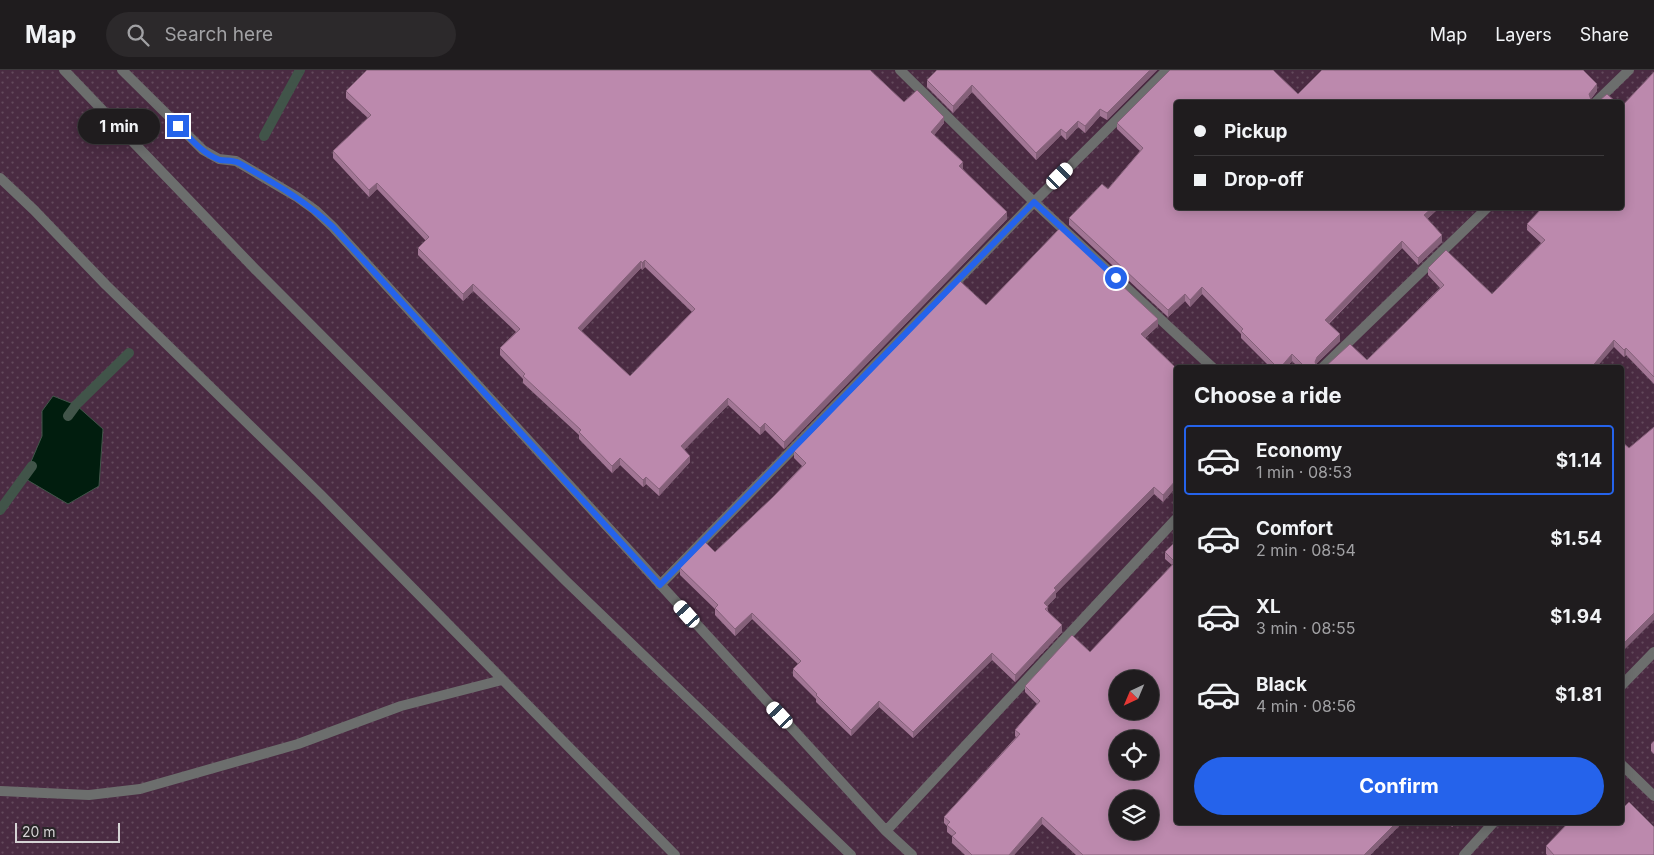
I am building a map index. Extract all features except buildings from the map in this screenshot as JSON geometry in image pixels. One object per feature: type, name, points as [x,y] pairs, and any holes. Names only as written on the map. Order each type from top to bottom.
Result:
[{"type":"street","points":[[64,70],[255,269],[566,581],[850,855]]},
{"type":"street","points":[[122,70],[203,150],[219,160],[236,161],[297,197],[315,210],[333,227],[660,585],[886,830],[912,855]]},
{"type":"street","points":[[900,70],[1034,202],[1210,365]]},
{"type":"street","points":[[660,585],[1034,202],[1166,70]]},
{"type":"street","points":[[1598,100],[1629,70]]},
{"type":"street","points":[[0,178],[34,210],[106,285],[321,495],[675,855]]},
{"type":"street","points":[[1325,365],[1485,210]]},
{"type":"street","points":[[886,830],[1174,521]]},
{"type":"street","points":[[1624,683],[1654,652]]},
{"type":"street","points":[[0,791],[89,795],[140,789],[298,744],[401,706],[502,680]]},
{"type":"street","points":[[1624,767],[1654,796]]},
{"type":"street","points":[[1464,855],[1491,825]]},
{"type":"shaded area","points":[[0,70],[1654,70],[1654,855],[0,855]]},
{"type":"shaded area","points":[[53,396],[76,405],[103,429],[99,486],[68,504],[24,478],[42,436],[42,411]]},
{"type":"waterway","points":[[264,136],[300,70]]},
{"type":"waterway","points":[[68,416],[76,405],[129,353]]},
{"type":"waterway","points":[[0,510],[32,466]]},
{"type":"route","points":[[178,126],[203,150],[219,160],[236,161],[297,197],[315,210],[333,227],[660,585],[1034,202],[1116,278]]}]
